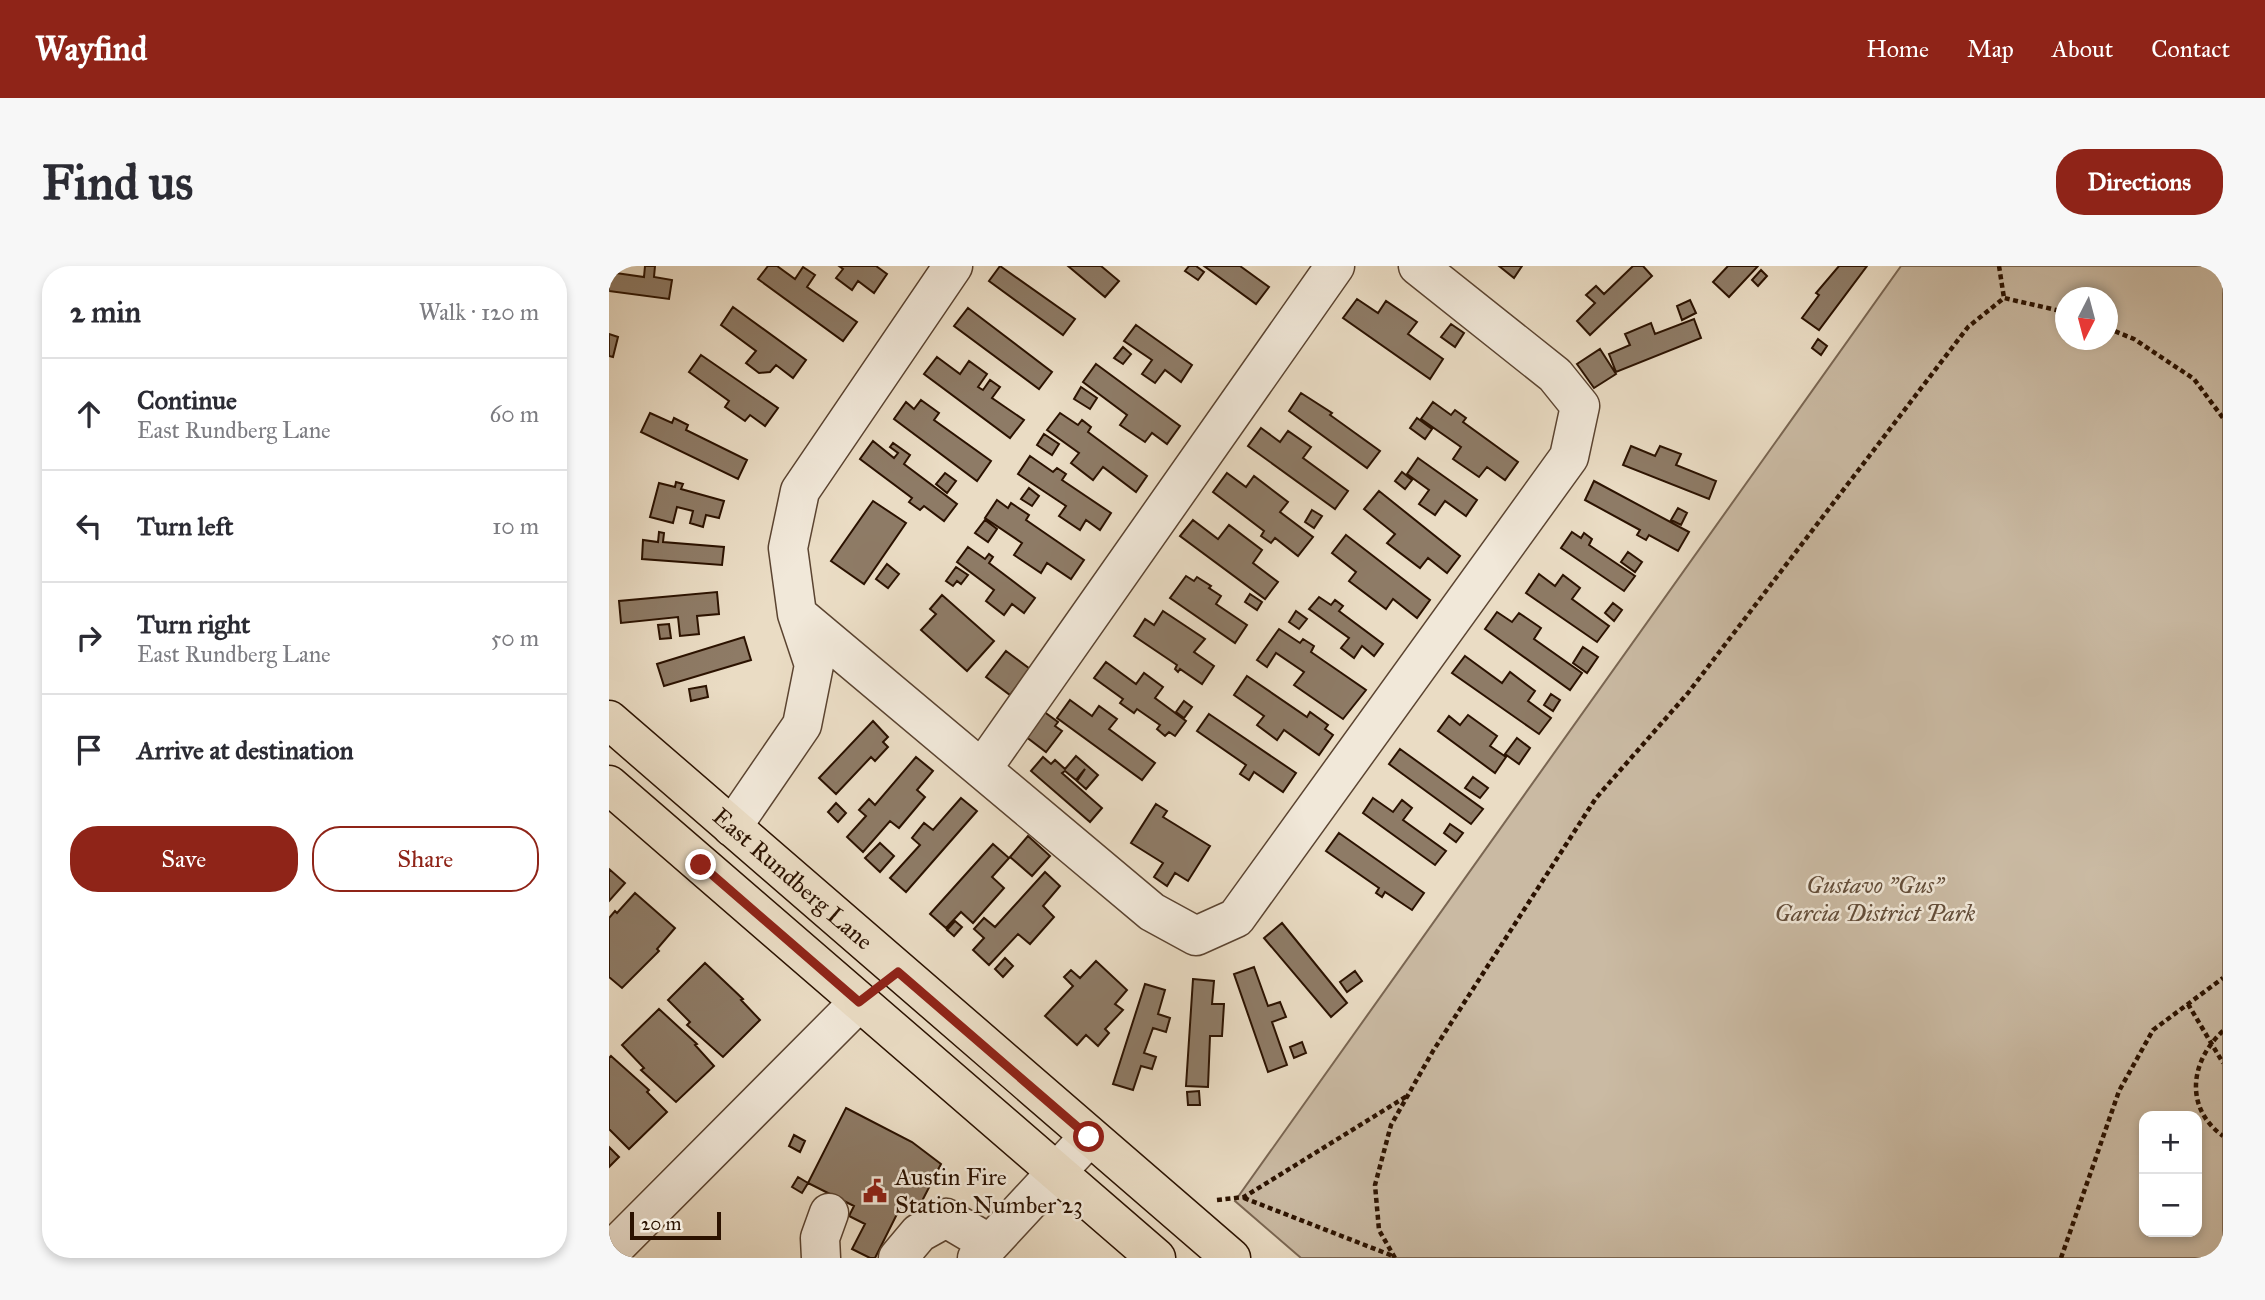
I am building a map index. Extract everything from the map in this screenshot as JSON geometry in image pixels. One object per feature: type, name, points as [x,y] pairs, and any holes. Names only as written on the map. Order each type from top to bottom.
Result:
[{"type":"main road","name":"East Rundberg Lane","points":[[609,720],[1231,1258]]},
{"type":"main road","name":"East Rundberg Lane","points":[[609,785],[1156,1258]]},
{"type":"main road","points":[[701,865],[732,827]]},
{"type":"main road","points":[[859,1002],[898,972]]},
{"type":"street","points":[[732,827],[802,725],[814,665],[797,614],[788,548],[800,491],[953,266]]},
{"type":"street","points":[[982,769],[1335,266]]},
{"type":"street","points":[[797,614],[1152,912],[1196,936],[1236,918],[1569,457],[1580,406],[1555,375],[1417,266]]},
{"type":"street","points":[[609,1253],[859,1002]]},
{"type":"street","points":[[898,1258],[919,1233],[946,1218],[983,1251],[1089,1137]]},
{"type":"street","points":[[821,1258],[820,1238],[829,1213]]},
{"type":"path","points":[[1999,266],[2004,298]]},
{"type":"path","points":[[2004,298],[2055,310]]},
{"type":"path","points":[[1394,1257],[1378,1230],[1375,1185],[1391,1125],[1433,1051],[1596,798],[1688,693],[1968,327],[2004,298]]},
{"type":"path","points":[[2118,332],[2134,339],[2194,379],[2223,418]]},
{"type":"path","points":[[2061,1258],[2119,1091],[2153,1030],[2223,978]]},
{"type":"path","points":[[2188,1004],[2223,1063]]},
{"type":"path","points":[[2223,1031],[2210,1043],[2200,1060],[2196,1080],[2198,1100],[2206,1119],[2223,1136]]},
{"type":"path","points":[[1208,1201],[1244,1197],[1408,1095]]},
{"type":"path","points":[[1244,1197],[1394,1257]]},
{"type":"green space","name":"Gustavo \"Gus\" Garcia District Park","points":[[1901,266],[2223,266],[2223,1258],[1301,1258],[1235,1201]]},
{"type":"building","points":[[645,266],[655,266],[654,277],[672,280],[669,299],[609,291],[609,272],[644,277]]},
{"type":"building","points":[[768,266],[777,266],[795,279],[803,267],[815,275],[807,287],[857,322],[843,341],[758,279]]},
{"type":"building","points":[[839,266],[876,266],[887,274],[874,293],[858,281],[852,290],[836,278],[843,269]]},
{"type":"building","points":[[1000,266],[1075,319],[1063,335],[989,281]]},
{"type":"building","points":[[1068,266],[1101,266],[1119,281],[1105,297]]},
{"type":"building","points":[[1189,266],[1196,266],[1204,272],[1198,280],[1185,271]]},
{"type":"building","points":[[1204,266],[1240,266],[1269,287],[1256,304]]},
{"type":"building","points":[[1499,266],[1522,266],[1514,278]]},
{"type":"building","points":[[1633,266],[1643,266],[1652,276],[1590,335],[1577,321],[1595,303],[1586,295],[1596,286],[1604,294]]},
{"type":"building","points":[[1728,266],[1758,266],[1729,297],[1713,282]]},
{"type":"building","points":[[1839,266],[1867,266],[1819,330],[1802,318],[1819,295],[1816,293]]},
{"type":"building","points":[[1761,270],[1767,276],[1758,286],[1752,280]]},
{"type":"building","points":[[1357,299],[1378,313],[1386,301],[1417,322],[1408,334],[1443,359],[1430,379],[1343,318]]},
{"type":"building","points":[[1690,300],[1696,313],[1682,320],[1677,306]]},
{"type":"building","points":[[733,307],[806,360],[793,378],[776,365],[770,372],[759,373],[746,363],[756,351],[721,325]]},
{"type":"building","points":[[968,308],[1052,372],[1039,389],[954,326]]},
{"type":"building","points":[[1694,319],[1701,338],[1616,372],[1609,354],[1630,345],[1625,334],[1651,323],[1655,334]]},
{"type":"building","points":[[1451,324],[1464,333],[1455,347],[1441,337]]},
{"type":"building","points":[[1136,325],[1192,365],[1181,382],[1165,370],[1155,383],[1142,374],[1152,360],[1124,341]]},
{"type":"building","points":[[609,334],[618,337],[613,357],[609,356]]},
{"type":"building","points":[[1818,339],[1827,346],[1821,355],[1812,348]]},
{"type":"building","points":[[1123,347],[1131,354],[1123,364],[1114,358]]},
{"type":"building","points":[[1600,349],[1616,374],[1594,388],[1577,364]]},
{"type":"building","points":[[701,355],[778,408],[765,426],[750,415],[745,421],[725,407],[729,401],[689,372]]},
{"type":"building","points":[[937,357],[960,374],[969,361],[987,374],[978,387],[983,390],[990,380],[1000,387],[992,398],[1024,420],[1010,438],[924,374]]},
{"type":"building","points":[[1096,364],[1180,426],[1167,444],[1152,433],[1145,442],[1120,425],[1127,415],[1083,382]]},
{"type":"building","points":[[1081,387],[1097,398],[1090,409],[1074,399]]},
{"type":"building","points":[[1301,393],[1332,413],[1330,415],[1380,451],[1367,468],[1289,411]]},
{"type":"building","points":[[921,400],[939,413],[934,420],[991,461],[977,481],[894,419],[906,402],[914,409]]},
{"type":"building","points":[[1433,402],[1451,415],[1455,410],[1466,418],[1463,422],[1518,462],[1505,480],[1487,467],[1479,477],[1453,459],[1461,447],[1421,419]]},
{"type":"building","points":[[650,413],[672,423],[674,418],[688,425],[686,430],[747,460],[738,479],[641,432]]},
{"type":"building","points":[[1060,413],[1078,425],[1082,420],[1091,427],[1088,432],[1147,476],[1136,492],[1103,467],[1093,480],[1071,463],[1079,453],[1047,430]]},
{"type":"building","points":[[1417,418],[1432,429],[1425,439],[1410,428]]},
{"type":"building","points":[[1261,428],[1280,442],[1288,431],[1311,447],[1303,458],[1348,491],[1335,509],[1248,446]]},
{"type":"building","points":[[1044,434],[1059,444],[1052,455],[1037,445]]},
{"type":"building","points":[[873,441],[894,458],[898,453],[890,447],[893,443],[910,455],[904,464],[957,504],[944,521],[924,506],[920,510],[909,502],[912,498],[860,459]]},
{"type":"building","points":[[1631,446],[1655,456],[1660,446],[1681,454],[1676,465],[1716,481],[1709,499],[1623,465]]},
{"type":"building","points":[[1030,456],[1053,472],[1057,468],[1066,474],[1062,480],[1111,513],[1100,530],[1086,520],[1080,530],[1059,516],[1066,506],[1018,474]]},
{"type":"building","points":[[1418,458],[1477,500],[1466,516],[1445,501],[1435,515],[1419,504],[1429,490],[1407,474]]},
{"type":"building","points":[[1402,472],[1412,480],[1405,489],[1395,481]]},
{"type":"building","points":[[945,473],[956,481],[947,493],[936,484]]},
{"type":"building","points":[[1227,473],[1246,487],[1254,476],[1288,502],[1280,512],[1313,537],[1298,556],[1275,538],[1271,543],[1261,536],[1264,531],[1213,492]]},
{"type":"building","points":[[1594,481],[1689,532],[1678,551],[1649,535],[1646,540],[1637,535],[1640,530],[1585,500]]},
{"type":"building","points":[[676,482],[683,484],[681,489],[724,501],[719,518],[706,515],[703,527],[690,523],[693,511],[677,507],[673,523],[650,517],[659,483],[675,487]]},
{"type":"building","points":[[1029,488],[1039,496],[1032,506],[1021,499]]},
{"type":"building","points":[[1379,491],[1460,556],[1447,573],[1428,558],[1420,568],[1387,543],[1395,534],[1364,509]]},
{"type":"building","points":[[997,500],[1008,508],[1011,503],[1029,515],[1026,520],[1084,560],[1071,579],[1047,563],[1041,573],[1014,555],[1022,543],[985,518]]},
{"type":"building","points":[[873,501],[906,523],[864,584],[831,561]]},
{"type":"building","points":[[1678,508],[1687,513],[1681,525],[1671,520]]},
{"type":"building","points":[[1312,510],[1322,516],[1314,528],[1305,522]]},
{"type":"building","points":[[985,520],[997,529],[988,542],[975,533]]},
{"type":"building","points":[[1193,520],[1218,539],[1229,525],[1262,550],[1253,563],[1278,582],[1265,599],[1180,536]]},
{"type":"building","points":[[659,532],[664,533],[663,542],[724,547],[722,565],[642,559],[643,540],[658,542]]},
{"type":"building","points":[[1572,532],[1581,538],[1584,533],[1592,539],[1589,545],[1635,576],[1624,591],[1561,548]]},
{"type":"building","points":[[1346,535],[1430,600],[1417,618],[1393,599],[1386,609],[1349,581],[1356,572],[1332,553]]},
{"type":"building","points":[[968,547],[985,559],[989,554],[993,557],[989,563],[1035,598],[1024,613],[1012,604],[1004,615],[986,601],[994,590],[957,562]]},
{"type":"building","points":[[1628,552],[1642,562],[1635,572],[1621,562]]},
{"type":"building","points":[[887,564],[899,574],[888,588],[876,579]]},
{"type":"building","points":[[956,567],[968,575],[961,584],[957,581],[953,586],[946,581]]},
{"type":"building","points":[[1539,574],[1555,586],[1563,575],[1580,588],[1572,599],[1609,626],[1597,642],[1526,593]]},
{"type":"building","points":[[1186,576],[1194,581],[1197,577],[1211,586],[1209,588],[1221,596],[1216,604],[1247,625],[1235,643],[1170,598]]},
{"type":"building","points":[[717,592],[719,614],[697,616],[699,634],[680,636],[678,617],[621,623],[619,601]]},
{"type":"building","points":[[1250,594],[1262,602],[1257,610],[1245,602]]},
{"type":"building","points":[[942,595],[994,641],[967,671],[921,630],[936,614],[930,609]]},
{"type":"building","points":[[1319,597],[1331,605],[1335,600],[1343,606],[1339,611],[1383,644],[1374,656],[1362,646],[1354,658],[1341,648],[1349,638],[1309,609]]},
{"type":"building","points":[[1613,603],[1622,610],[1614,621],[1605,613]]},
{"type":"building","points":[[1163,611],[1205,639],[1194,652],[1214,666],[1202,684],[1180,669],[1178,672],[1175,669],[1177,665],[1134,636],[1145,619],[1154,625]]},
{"type":"building","points":[[1296,611],[1307,619],[1299,629],[1289,622]]},
{"type":"building","points":[[1497,612],[1512,622],[1519,613],[1541,628],[1534,639],[1582,673],[1570,690],[1485,629]]},
{"type":"building","points":[[669,624],[671,638],[660,639],[658,625]]},
{"type":"building","points":[[1279,629],[1300,643],[1303,639],[1314,646],[1311,652],[1366,690],[1343,719],[1294,685],[1304,672],[1276,653],[1267,667],[1257,660]]},
{"type":"building","points":[[744,637],[751,660],[664,686],[657,664]]},
{"type":"building","points":[[1583,647],[1598,657],[1587,673],[1573,663]]},
{"type":"building","points":[[1006,651],[1030,669],[1010,695],[986,677]]},
{"type":"building","points":[[1465,656],[1502,683],[1510,672],[1535,691],[1528,701],[1551,718],[1539,734],[1452,673]]},
{"type":"building","points":[[1106,662],[1136,684],[1144,673],[1163,687],[1155,698],[1186,721],[1175,736],[1169,732],[1165,736],[1157,729],[1160,725],[1137,709],[1134,713],[1120,703],[1123,699],[1094,678]]},
{"type":"building","points":[[1247,676],[1307,717],[1310,712],[1328,725],[1325,729],[1333,735],[1319,755],[1284,730],[1277,740],[1257,725],[1264,716],[1234,695]]},
{"type":"building","points":[[706,686],[708,697],[691,701],[689,689]]},
{"type":"building","points":[[1551,694],[1560,700],[1553,711],[1544,705]]},
{"type":"building","points":[[1070,700],[1092,716],[1099,706],[1117,719],[1109,729],[1155,763],[1142,780],[1057,718]]},
{"type":"building","points":[[1184,701],[1192,707],[1184,718],[1176,712]]},
{"type":"building","points":[[1043,711],[1058,722],[1055,726],[1062,731],[1046,752],[1025,736]]},
{"type":"building","points":[[1209,714],[1296,773],[1283,792],[1254,772],[1249,780],[1240,774],[1246,765],[1197,731]]},
{"type":"building","points":[[1468,715],[1497,736],[1490,746],[1506,757],[1495,773],[1438,731],[1449,716],[1460,725]]},
{"type":"building","points":[[873,721],[888,737],[883,742],[888,747],[875,761],[871,757],[836,794],[819,778]]},
{"type":"building","points":[[1517,738],[1530,748],[1519,764],[1505,754]]},
{"type":"building","points":[[1400,749],[1483,809],[1471,824],[1389,764]]},
{"type":"building","points":[[1076,756],[1098,775],[1086,789],[1077,781],[1085,769],[1076,780],[1065,771],[1062,773],[1102,808],[1090,822],[1031,771],[1043,757],[1051,764],[1055,760],[1065,769]]},
{"type":"building","points":[[916,757],[933,771],[917,790],[925,797],[899,828],[890,821],[863,852],[847,837],[866,816],[859,810],[869,799],[875,805]]},
{"type":"building","points":[[1473,777],[1488,788],[1480,798],[1465,788]]},
{"type":"building","points":[[961,798],[977,811],[906,892],[890,878],[920,845],[912,838],[924,823],[933,830]]},
{"type":"building","points":[[1373,798],[1393,812],[1402,800],[1412,808],[1403,820],[1446,851],[1435,865],[1363,813]]},
{"type":"building","points":[[836,803],[846,813],[838,822],[828,812]]},
{"type":"building","points":[[1156,804],[1167,811],[1163,817],[1210,846],[1188,881],[1175,873],[1167,886],[1154,877],[1163,863],[1131,843]]},
{"type":"building","points":[[1450,824],[1463,833],[1456,842],[1444,833]]},
{"type":"building","points":[[1339,833],[1424,893],[1412,910],[1385,892],[1382,897],[1376,893],[1379,888],[1326,851]]},
{"type":"building","points":[[1028,836],[1050,856],[1032,876],[1010,857]]},
{"type":"building","points":[[880,843],[894,856],[880,872],[865,858]]},
{"type":"building","points":[[993,844],[1009,858],[992,877],[1004,888],[973,923],[961,912],[946,928],[930,914]]},
{"type":"building","points":[[609,869],[625,883],[609,901]]},
{"type":"building","points":[[1045,872],[1060,886],[1043,906],[1054,917],[1030,944],[1018,934],[989,965],[973,950],[984,938],[974,929],[984,918],[995,927]]},
{"type":"building","points":[[635,893],[675,928],[657,949],[659,951],[622,988],[609,977],[609,918]]},
{"type":"building","points":[[955,921],[962,927],[954,936],[947,930]]},
{"type":"building","points":[[1282,923],[1347,1003],[1331,1017],[1264,938]]},
{"type":"building","points":[[1005,958],[1013,966],[1003,977],[995,969]]},
{"type":"building","points":[[1096,961],[1127,990],[1115,1004],[1123,1010],[1105,1029],[1109,1033],[1098,1046],[1086,1035],[1077,1045],[1045,1016],[1073,986],[1064,977],[1071,970],[1080,978]]},
{"type":"building","points":[[705,963],[743,999],[741,1000],[760,1020],[723,1057],[687,1025],[690,1022],[668,1000]]},
{"type":"building","points":[[1254,967],[1268,1006],[1280,1002],[1286,1017],[1272,1022],[1287,1065],[1268,1072],[1234,974]]},
{"type":"building","points":[[1355,971],[1362,981],[1347,992],[1340,982]]},
{"type":"building","points":[[1193,979],[1214,981],[1212,1004],[1224,1004],[1222,1036],[1210,1036],[1208,1087],[1186,1086]]},
{"type":"building","points":[[1145,984],[1165,990],[1158,1014],[1170,1018],[1166,1032],[1153,1028],[1144,1053],[1156,1057],[1152,1069],[1141,1066],[1133,1090],[1113,1084]]},
{"type":"building","points":[[659,1009],[697,1044],[695,1045],[714,1066],[676,1102],[641,1070],[644,1068],[622,1045]]},
{"type":"building","points":[[1302,1042],[1306,1053],[1294,1058],[1290,1047]]},
{"type":"building","points":[[611,1056],[649,1090],[647,1092],[667,1112],[629,1149],[609,1129]]},
{"type":"building","points":[[1199,1091],[1200,1105],[1188,1105],[1187,1092]]},
{"type":"building","name":"Austin Fire Station Number 23","points":[[846,1108],[912,1142],[941,1164],[920,1205],[905,1198],[875,1258],[852,1249],[865,1224],[849,1216],[854,1206],[808,1183]]},
{"type":"building","points":[[794,1135],[805,1141],[800,1152],[789,1146]]},
{"type":"building","points":[[609,1147],[619,1157],[609,1167]]},
{"type":"building","points":[[798,1177],[808,1183],[802,1193],[792,1187]]},
{"type":"place","name":"Austin Fire Station Number 23","points":[[875,1191]]},
{"type":"route","points":[[701,865],[859,1002],[898,972],[1089,1137]]}]
